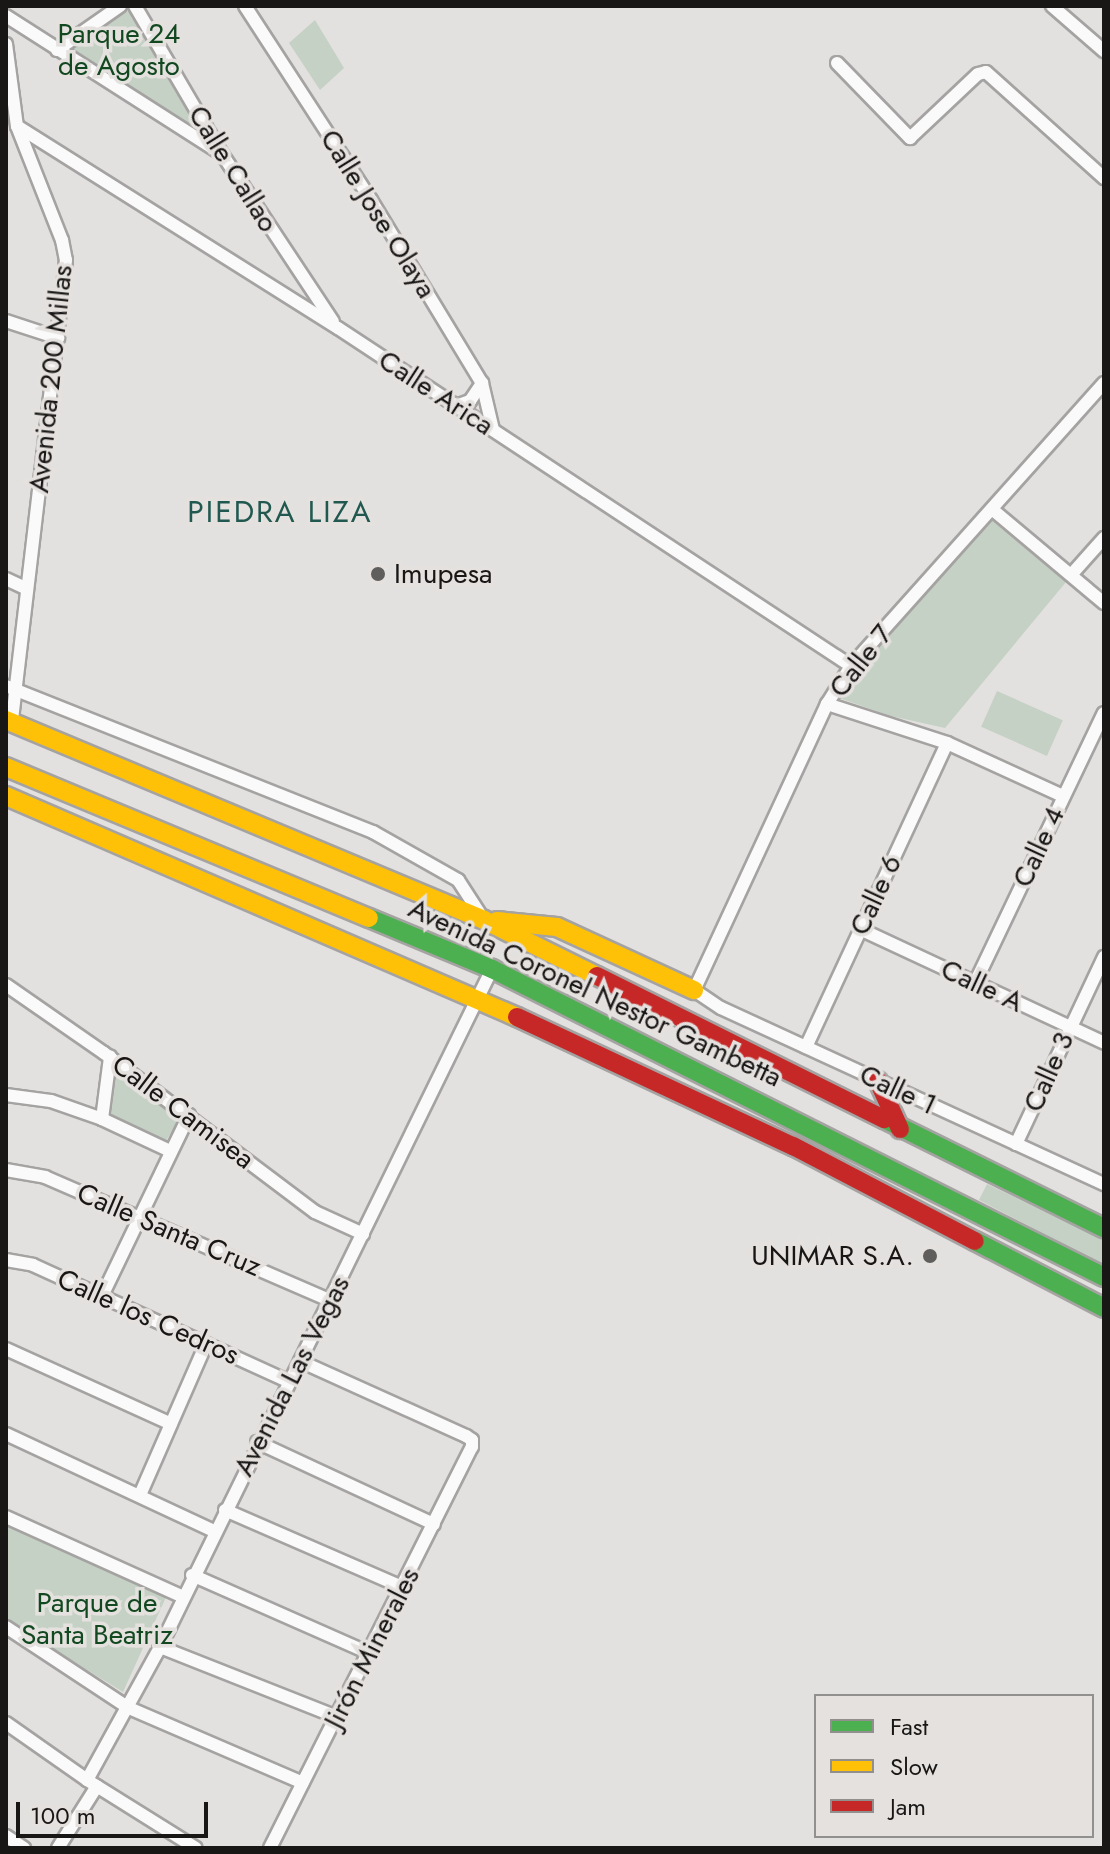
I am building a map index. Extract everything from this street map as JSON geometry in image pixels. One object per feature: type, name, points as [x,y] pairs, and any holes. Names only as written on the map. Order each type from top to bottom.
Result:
[{"type":"main road","name":"Avenida Coronel Nestor Gambetta","points":[[9,721],[484,920],[1104,1228]]},
{"type":"main road","name":"Avenida Coronel Nestor Gambetta","points":[[6,767],[492,969],[1104,1277]]},
{"type":"main road","points":[[6,796],[479,999],[793,1146],[1104,1308]]},
{"type":"main road","points":[[484,920],[557,927],[694,990]]},
{"type":"main road","points":[[878,1081],[900,1129]]},
{"type":"street","points":[[57,50],[120,6]]},
{"type":"street","name":"Calle Callao","points":[[135,6],[222,154],[338,328]]},
{"type":"street","name":"Calle Jose Olaya","points":[[245,6],[371,200],[482,383],[493,430]]},
{"type":"street","points":[[1052,6],[1104,51]]},
{"type":"street","points":[[6,16],[222,154]]},
{"type":"street","name":"Avenida 200 Millas","points":[[6,44],[17,126],[64,250],[65,277],[27,589],[10,688],[9,721]]},
{"type":"street","points":[[837,63],[910,138],[915,138],[978,74],[986,72],[1103,175]]},
{"type":"street","name":"Calle Arica","points":[[17,126],[338,328],[851,666]]},
{"type":"street","points":[[297,302],[310,288]]},
{"type":"street","points":[[6,321],[58,338]]},
{"type":"street","points":[[456,406],[470,401],[482,383]]},
{"type":"street","name":"Calle 7","points":[[694,990],[827,704],[851,666],[1104,383]]},
{"type":"street","points":[[993,510],[1104,603]]},
{"type":"street","points":[[1071,575],[1104,538]]},
{"type":"street","points":[[6,579],[27,589]]},
{"type":"street","points":[[10,688],[373,832],[458,880],[484,920]]},
{"type":"street","points":[[827,704],[947,743],[1063,796]]},
{"type":"street","name":"Calle 4","points":[[975,983],[1104,713]]},
{"type":"street","name":"Calle 6","points":[[806,1047],[947,743]]},
{"type":"street","name":"Calle A","points":[[860,929],[1104,1043]]},
{"type":"street","name":"Calle 3","points":[[1016,1144],[1104,957]]},
{"type":"street","name":"Avenida Las Vegas","points":[[58,1848],[160,1647],[257,1442],[300,1361],[492,969]]},
{"type":"street","name":"Calle Camisea","points":[[6,985],[189,1115],[315,1212],[363,1234]]},
{"type":"street","name":"Calle 1","points":[[694,990],[721,1008],[1104,1184]]},
{"type":"street","points":[[102,1119],[110,1057]]},
{"type":"street","points":[[6,1095],[51,1101],[102,1119],[170,1151]]},
{"type":"street","points":[[102,1296],[189,1115]]},
{"type":"street","name":"Calle Santa Cruz","points":[[6,1170],[45,1177],[329,1300]]},
{"type":"street","name":"Calle los Cedros","points":[[6,1260],[33,1265],[288,1381]]},
{"type":"street","points":[[140,1495],[206,1344]]},
{"type":"street","points":[[6,1349],[171,1424]]},
{"type":"street","name":"Jirón Minerales","points":[[270,1848],[472,1447],[472,1440],[466,1436],[300,1361]]},
{"type":"street","points":[[6,1434],[214,1531]]},
{"type":"street","points":[[257,1442],[434,1524]]},
{"type":"street","points":[[225,1510],[402,1587]]},
{"type":"street","points":[[6,1517],[183,1597]]},
{"type":"street","points":[[192,1575],[369,1653]]},
{"type":"street","points":[[6,1627],[129,1708],[303,1783]]},
{"type":"street","points":[[160,1647],[337,1717]]},
{"type":"street","points":[[6,1723],[92,1783],[196,1848]]},
{"type":"street","points":[[6,1836],[24,1848]]},
{"type":"green space","name":"Parque 24 de Agosto","points":[[124,11],[132,12],[136,18],[197,125],[193,132],[69,53],[70,44]]},
{"type":"green space","points":[[315,20],[344,68],[320,90],[289,43]]},
{"type":"green space","points":[[989,518],[1066,582],[945,728],[891,716],[836,697]]},
{"type":"green space","points":[[997,691],[1063,720],[1047,756],[981,727]]},
{"type":"green space","points":[[114,1069],[177,1116],[179,1121],[165,1142],[103,1114]]},
{"type":"green space","points":[[987,1184],[1104,1240],[1104,1265],[979,1200]]},
{"type":"green space","name":"Parque de Santa Beatriz","points":[[6,1524],[167,1595],[123,1692],[6,1620]]},
{"type":"traffic: fast","points":[[369,918],[492,969],[1104,1277]]},
{"type":"traffic: fast","points":[[884,1119],[1104,1228]]},
{"type":"traffic: fast","points":[[975,1241],[1104,1308]]},
{"type":"traffic: slow","points":[[6,720],[484,920],[597,976]]},
{"type":"traffic: slow","points":[[6,767],[369,918]]},
{"type":"traffic: slow","points":[[6,796],[517,1017]]},
{"type":"traffic: slow","points":[[497,921],[557,927],[694,990]]},
{"type":"traffic: jam","points":[[597,976],[884,1119]]},
{"type":"traffic: jam","points":[[517,1017],[793,1146],[975,1241]]},
{"type":"traffic: jam","points":[[878,1081],[900,1129]]},
{"type":"place","name":"Imupesa","points":[[378,574]]},
{"type":"place","name":"UNIMAR S.A.","points":[[930,1256]]},
{"type":"district","name":"PIEDRA LIZA","points":[[280,512]]}]
